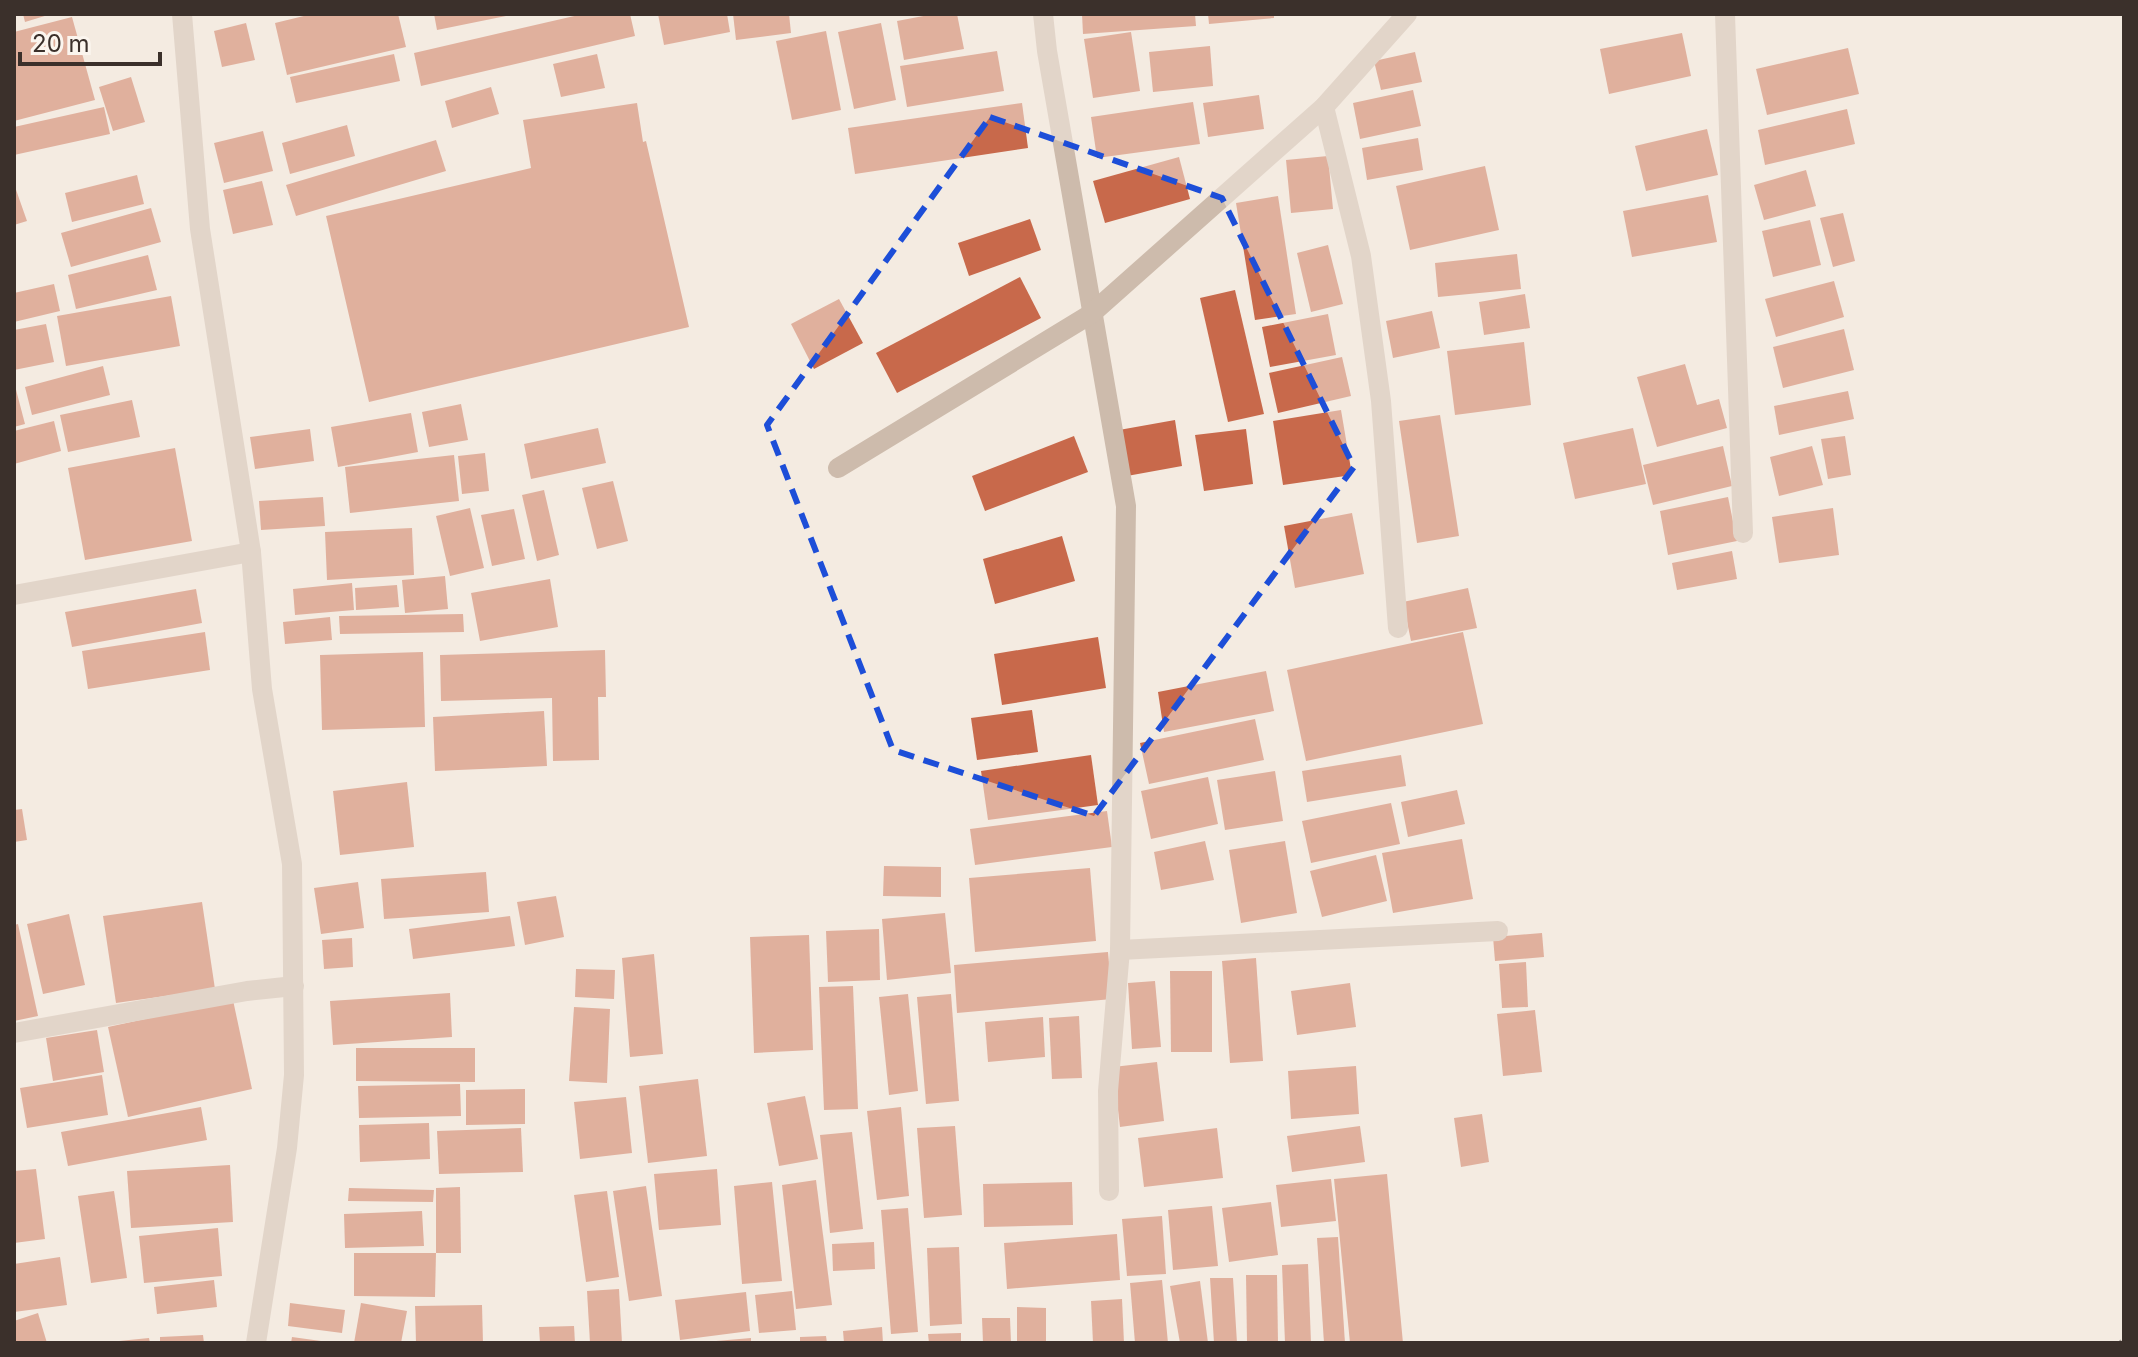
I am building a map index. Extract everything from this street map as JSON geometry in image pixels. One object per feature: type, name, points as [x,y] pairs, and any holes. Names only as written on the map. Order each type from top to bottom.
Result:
[{"type":"street","points":[[182,14],[200,229],[251,552],[262,689],[292,864],[294,1075],[287,1148],[256,1343]]},
{"type":"street","points":[[1043,14],[1049,66],[1126,506],[1120,950],[1108,1091],[1109,1191]]},
{"type":"street","points":[[838,468],[1091,314],[1324,107],[1407,14]]},
{"type":"street","points":[[1725,14],[1743,533]]},
{"type":"street","points":[[1324,107],[1361,256],[1381,401],[1398,628]]},
{"type":"street","points":[[14,595],[251,552]]},
{"type":"street","points":[[1120,950],[1498,931]]},
{"type":"street","points":[[14,1033],[247,991],[294,986]]},
{"type":"highlighted area","points":[[990,117],[1222,198],[1354,467],[1094,816],[893,750],[767,425]]},
{"type":"building","points":[[23,14],[48,14],[48,15],[25,22]]},
{"type":"building","points":[[312,14],[398,14],[406,47],[287,75],[275,23]]},
{"type":"building","points":[[434,14],[506,14],[506,16],[437,30]]},
{"type":"building","points":[[583,14],[630,14],[635,36],[421,86],[414,53]]},
{"type":"building","points":[[658,14],[727,14],[730,32],[664,45]]},
{"type":"building","points":[[733,14],[789,14],[791,33],[736,40]]},
{"type":"building","points":[[934,14],[957,14],[964,49],[904,60],[897,21]]},
{"type":"building","points":[[1082,14],[1195,14],[1196,26],[1083,34]]},
{"type":"building","points":[[1208,14],[1274,14],[1274,18],[1209,24]]},
{"type":"building","points":[[72,17],[95,100],[14,121],[14,32]]},
{"type":"building","points":[[246,23],[255,60],[222,67],[214,31]]},
{"type":"building","points":[[881,23],[896,100],[854,109],[838,32]]},
{"type":"building","points":[[826,31],[841,110],[792,120],[776,41]]},
{"type":"building","points":[[1131,32],[1140,91],[1093,98],[1084,39]]},
{"type":"building","points":[[1682,33],[1691,76],[1609,94],[1600,49]]},
{"type":"building","points":[[1210,46],[1213,86],[1153,92],[1149,52]]},
{"type":"building","points":[[1848,48],[1859,94],[1767,115],[1756,69]]},
{"type":"building","points":[[997,51],[1004,91],[907,107],[900,66]]},
{"type":"building","points":[[1415,52],[1422,82],[1381,90],[1374,61]]},
{"type":"building","points":[[394,54],[400,81],[296,103],[290,77]]},
{"type":"building","points":[[597,54],[605,88],[561,97],[553,64]]},
{"type":"building","points":[[131,77],[145,122],[113,131],[99,87]]},
{"type":"building","points":[[491,87],[499,114],[452,128],[445,101]]},
{"type":"building","points":[[1413,90],[1421,126],[1360,139],[1353,103]]},
{"type":"building","points":[[1259,95],[1264,129],[1208,137],[1203,103]]},
{"type":"building","points":[[1193,102],[1200,144],[1097,158],[1091,117]]},
{"type":"building","points":[[637,103],[643,142],[646,141],[689,327],[369,402],[326,216],[531,168],[523,120]]},
{"type":"building","points":[[1022,103],[1028,148],[855,174],[848,128]]},
{"type":"building","points":[[104,107],[110,134],[14,155],[14,127]]},
{"type":"building","points":[[1847,109],[1855,144],[1765,165],[1758,130]]},
{"type":"building","points":[[347,125],[355,156],[290,174],[282,143]]},
{"type":"building","points":[[1707,129],[1718,175],[1646,191],[1635,146]]},
{"type":"building","points":[[263,131],[273,171],[224,183],[214,143]]},
{"type":"building","points":[[1418,138],[1423,170],[1367,180],[1362,148]]},
{"type":"building","points":[[436,140],[446,171],[296,216],[286,185]]},
{"type":"building","points":[[1328,156],[1333,209],[1291,213],[1286,160]]},
{"type":"building","points":[[1179,157],[1190,199],[1105,223],[1093,181]]},
{"type":"building","points":[[1485,166],[1499,230],[1410,250],[1396,186]]},
{"type":"building","points":[[1806,170],[1816,206],[1764,220],[1754,185]]},
{"type":"building","points":[[137,175],[144,204],[72,222],[65,193]]},
{"type":"building","points":[[262,181],[273,225],[233,234],[223,190]]},
{"type":"building","points":[[14,184],[27,221],[14,225]]},
{"type":"building","points":[[1708,195],[1717,242],[1632,257],[1623,211]]},
{"type":"building","points":[[1278,196],[1296,314],[1255,320],[1236,203]]},
{"type":"building","points":[[151,208],[161,242],[71,267],[61,233]]},
{"type":"building","points":[[1843,213],[1855,261],[1833,267],[1820,218]]},
{"type":"building","points":[[1030,219],[1041,250],[969,276],[958,243]]},
{"type":"building","points":[[1810,220],[1821,265],[1773,277],[1762,231]]},
{"type":"building","points":[[1328,245],[1343,304],[1311,312],[1297,253]]},
{"type":"building","points":[[1517,254],[1521,289],[1438,297],[1435,263]]},
{"type":"building","points":[[148,255],[157,290],[76,309],[68,275]]},
{"type":"building","points":[[1020,277],[1041,318],[897,393],[876,353]]},
{"type":"building","points":[[1834,281],[1844,317],[1776,337],[1765,299]]},
{"type":"building","points":[[54,284],[60,311],[14,322],[14,293]]},
{"type":"building","points":[[1235,290],[1264,414],[1228,422],[1200,298]]},
{"type":"building","points":[[1525,294],[1530,328],[1484,335],[1479,302]]},
{"type":"building","points":[[171,296],[180,346],[66,366],[57,316]]},
{"type":"building","points":[[839,299],[863,343],[814,369],[791,324]]},
{"type":"building","points":[[1432,311],[1440,348],[1393,358],[1386,321]]},
{"type":"building","points":[[1328,314],[1336,355],[1270,367],[1262,327]]},
{"type":"building","points":[[46,324],[54,362],[14,370],[14,330]]},
{"type":"building","points":[[1844,329],[1854,370],[1783,388],[1773,347]]},
{"type":"building","points":[[1524,342],[1531,405],[1455,415],[1447,351]]},
{"type":"building","points":[[1342,357],[1351,396],[1278,413],[1269,373]]},
{"type":"building","points":[[1685,364],[1697,405],[1719,399],[1727,428],[1657,447],[1637,377]]},
{"type":"building","points":[[103,366],[110,395],[32,415],[25,387]]},
{"type":"building","points":[[14,382],[25,424],[14,427]]},
{"type":"building","points":[[1848,391],[1854,419],[1779,435],[1774,406]]},
{"type":"building","points":[[132,400],[140,437],[68,452],[60,415]]},
{"type":"building","points":[[461,404],[468,440],[429,447],[422,412]]},
{"type":"building","points":[[1341,410],[1352,475],[1283,485],[1273,421]]},
{"type":"building","points":[[411,413],[418,452],[338,467],[331,427]]},
{"type":"building","points":[[1440,415],[1459,536],[1417,543],[1399,421]]},
{"type":"building","points":[[1175,420],[1182,466],[1127,476],[1119,430]]},
{"type":"building","points":[[54,421],[61,451],[14,464],[14,431]]},
{"type":"building","points":[[598,428],[606,463],[531,479],[524,444]]},
{"type":"building","points":[[1633,428],[1646,484],[1575,499],[1563,443]]},
{"type":"building","points":[[310,429],[314,461],[255,469],[250,437]]},
{"type":"building","points":[[1246,429],[1253,484],[1204,491],[1195,435]]},
{"type":"building","points":[[1074,436],[1088,472],[985,511],[972,476]]},
{"type":"building","points":[[1845,436],[1851,475],[1828,479],[1821,439]]},
{"type":"building","points":[[1723,446],[1732,486],[1653,505],[1643,465]]},
{"type":"building","points":[[1812,446],[1823,485],[1779,496],[1770,457]]},
{"type":"building","points":[[175,448],[192,541],[85,560],[68,468]]},
{"type":"building","points":[[485,453],[489,491],[462,494],[458,456]]},
{"type":"building","points":[[454,455],[459,501],[350,513],[345,467]]},
{"type":"building","points":[[613,481],[628,541],[597,549],[582,488]]},
{"type":"building","points":[[544,490],[559,555],[537,561],[522,495]]},
{"type":"building","points":[[323,497],[325,526],[261,530],[259,501]]},
{"type":"building","points":[[1728,497],[1737,541],[1668,555],[1660,511]]},
{"type":"building","points":[[470,508],[484,568],[450,576],[436,516]]},
{"type":"building","points":[[1833,508],[1839,555],[1779,563],[1772,517]]},
{"type":"building","points":[[514,509],[525,559],[492,566],[481,515]]},
{"type":"building","points":[[1352,513],[1364,574],[1295,588],[1284,526]]},
{"type":"building","points":[[412,528],[414,575],[327,580],[325,532]]},
{"type":"building","points":[[1062,536],[1075,581],[995,604],[983,559]]},
{"type":"building","points":[[1732,551],[1737,579],[1677,590],[1672,563]]},
{"type":"building","points":[[445,576],[448,609],[405,613],[402,580]]},
{"type":"building","points":[[550,579],[558,627],[480,641],[471,593]]},
{"type":"building","points":[[352,583],[354,610],[295,615],[293,589]]},
{"type":"building","points":[[397,585],[399,607],[356,610],[355,588]]},
{"type":"building","points":[[1468,588],[1477,628],[1411,641],[1403,602]]},
{"type":"building","points":[[196,589],[202,623],[72,647],[65,612]]},
{"type":"building","points":[[463,614],[464,632],[340,634],[339,616]]},
{"type":"building","points":[[330,617],[332,640],[285,644],[283,622]]},
{"type":"building","points":[[205,632],[210,670],[88,689],[82,651]]},
{"type":"building","points":[[1463,632],[1483,724],[1306,761],[1287,670]]},
{"type":"building","points":[[1098,637],[1106,688],[1002,705],[994,654]]},
{"type":"building","points":[[605,650],[606,697],[598,697],[599,760],[553,761],[552,698],[441,701],[440,655]]},
{"type":"building","points":[[423,652],[425,727],[322,730],[320,655]]},
{"type":"building","points":[[1266,671],[1274,711],[1164,732],[1158,692]]},
{"type":"building","points":[[1032,710],[1038,752],[977,760],[971,718]]},
{"type":"building","points":[[544,711],[547,766],[435,771],[433,717]]},
{"type":"building","points":[[1255,719],[1264,760],[1149,784],[1140,743]]},
{"type":"building","points":[[1091,755],[1098,805],[988,820],[981,771]]},
{"type":"building","points":[[1401,755],[1406,786],[1307,802],[1302,771]]},
{"type":"building","points":[[1275,771],[1283,821],[1225,830],[1217,780]]},
{"type":"building","points":[[1208,777],[1218,824],[1151,839],[1141,791]]},
{"type":"building","points":[[407,782],[414,847],[340,855],[333,791]]},
{"type":"building","points":[[1457,790],[1465,824],[1408,837],[1401,802]]},
{"type":"building","points":[[1391,803],[1400,844],[1311,863],[1302,821]]},
{"type":"building","points":[[22,809],[27,840],[14,842],[14,810]]},
{"type":"building","points":[[1107,811],[1112,847],[975,865],[970,829]]},
{"type":"building","points":[[1462,839],[1473,899],[1393,913],[1382,853]]},
{"type":"building","points":[[1205,841],[1214,880],[1161,890],[1154,852]]},
{"type":"building","points":[[1285,841],[1297,913],[1241,923],[1229,850]]},
{"type":"building","points":[[1376,855],[1387,901],[1322,917],[1310,871]]},
{"type":"building","points":[[884,866],[941,867],[941,897],[883,896]]},
{"type":"building","points":[[1090,868],[1096,941],[975,952],[969,878]]},
{"type":"building","points":[[486,872],[489,912],[384,919],[381,879]]},
{"type":"building","points":[[358,882],[364,928],[321,934],[314,888]]},
{"type":"building","points":[[556,896],[564,937],[525,945],[517,902]]},
{"type":"building","points":[[202,902],[215,989],[116,1003],[103,916]]},
{"type":"building","points":[[945,913],[951,973],[887,980],[882,919]]},
{"type":"building","points":[[69,914],[85,985],[43,994],[27,924]]},
{"type":"building","points":[[510,916],[515,946],[413,959],[409,929]]},
{"type":"building","points":[[18,924],[38,1016],[14,1021],[14,925]]},
{"type":"building","points":[[879,929],[880,980],[828,982],[826,931]]},
{"type":"building","points":[[1542,933],[1544,957],[1495,961],[1493,937]]},
{"type":"building","points":[[809,935],[813,1050],[754,1053],[750,937]]},
{"type":"building","points":[[352,938],[353,967],[324,969],[322,940]]},
{"type":"building","points":[[1108,952],[1112,999],[957,1013],[954,965]]},
{"type":"building","points":[[654,954],[663,1054],[630,1057],[622,958]]},
{"type":"building","points":[[1256,958],[1263,1061],[1230,1063],[1222,961]]},
{"type":"building","points":[[1526,962],[1528,1007],[1502,1008],[1499,964]]},
{"type":"building","points":[[576,969],[615,970],[614,999],[575,997]]},
{"type":"building","points":[[1170,971],[1212,971],[1212,1052],[1171,1052]]},
{"type":"building","points":[[1155,981],[1161,1047],[1132,1049],[1128,983]]},
{"type":"building","points":[[1350,983],[1356,1027],[1297,1035],[1291,991]]},
{"type":"building","points":[[853,986],[858,1109],[824,1110],[819,987]]},
{"type":"building","points":[[450,993],[452,1037],[333,1045],[330,1001]]},
{"type":"building","points":[[908,994],[918,1091],[889,1095],[879,997]]},
{"type":"building","points":[[951,994],[959,1101],[926,1104],[917,997]]},
{"type":"building","points":[[233,1000],[252,1089],[128,1117],[108,1027]]},
{"type":"building","points":[[574,1007],[610,1009],[607,1083],[569,1081]]},
{"type":"building","points":[[1535,1010],[1542,1072],[1503,1076],[1497,1014]]},
{"type":"building","points":[[1079,1016],[1082,1078],[1052,1079],[1049,1018]]},
{"type":"building","points":[[1043,1017],[1045,1057],[988,1062],[985,1022]]},
{"type":"building","points":[[97,1030],[104,1072],[53,1081],[46,1038]]},
{"type":"building","points":[[356,1048],[475,1048],[475,1082],[356,1081]]},
{"type":"building","points":[[1157,1062],[1164,1121],[1120,1127],[1113,1067]]},
{"type":"building","points":[[1356,1066],[1359,1114],[1291,1119],[1288,1071]]},
{"type":"building","points":[[102,1075],[108,1115],[27,1128],[20,1088]]},
{"type":"building","points":[[698,1079],[707,1156],[648,1163],[639,1086]]},
{"type":"building","points":[[460,1084],[461,1116],[359,1118],[358,1086]]},
{"type":"building","points":[[525,1089],[525,1124],[466,1125],[466,1090]]},
{"type":"building","points":[[805,1096],[818,1159],[779,1166],[767,1103]]},
{"type":"building","points":[[626,1097],[632,1153],[580,1159],[574,1102]]},
{"type":"building","points":[[201,1107],[207,1140],[68,1166],[61,1132]]},
{"type":"building","points":[[901,1107],[909,1196],[877,1200],[867,1111]]},
{"type":"building","points":[[1482,1114],[1489,1162],[1461,1167],[1454,1118]]},
{"type":"building","points":[[429,1123],[430,1159],[360,1162],[359,1125]]},
{"type":"building","points":[[955,1126],[962,1215],[924,1218],[917,1128]]},
{"type":"building","points":[[1360,1126],[1365,1162],[1292,1172],[1287,1136]]},
{"type":"building","points":[[521,1128],[523,1172],[439,1174],[437,1131]]},
{"type":"building","points":[[1217,1128],[1223,1178],[1144,1187],[1138,1138]]},
{"type":"building","points":[[852,1132],[863,1229],[830,1233],[820,1135]]},
{"type":"building","points":[[230,1165],[233,1222],[131,1228],[127,1171]]},
{"type":"building","points":[[36,1169],[45,1239],[14,1243],[14,1171]]},
{"type":"building","points":[[717,1169],[721,1225],[659,1230],[654,1174]]},
{"type":"building","points":[[1387,1174],[1403,1343],[1350,1343],[1334,1179]]},
{"type":"building","points":[[1331,1179],[1336,1221],[1281,1227],[1276,1185]]},
{"type":"building","points":[[816,1180],[832,1305],[796,1309],[782,1185]]},
{"type":"building","points":[[772,1182],[782,1281],[742,1284],[734,1186]]},
{"type":"building","points":[[1072,1182],[1073,1225],[984,1227],[983,1184]]},
{"type":"building","points":[[646,1186],[662,1296],[629,1301],[613,1191]]},
{"type":"building","points":[[460,1187],[461,1253],[436,1253],[436,1188]]},
{"type":"building","points":[[349,1188],[434,1190],[433,1202],[348,1201]]},
{"type":"building","points":[[114,1191],[127,1278],[91,1283],[78,1196]]},
{"type":"building","points":[[607,1191],[619,1277],[586,1282],[574,1195]]},
{"type":"building","points":[[1271,1202],[1278,1255],[1229,1262],[1222,1208]]},
{"type":"building","points":[[1212,1206],[1218,1266],[1173,1270],[1168,1210]]},
{"type":"building","points":[[908,1208],[918,1332],[891,1334],[881,1210]]},
{"type":"building","points":[[422,1211],[424,1246],[345,1248],[344,1214]]},
{"type":"building","points":[[1162,1216],[1166,1274],[1127,1276],[1122,1219]]},
{"type":"building","points":[[218,1228],[222,1276],[144,1283],[139,1236]]},
{"type":"building","points":[[1117,1234],[1120,1280],[1007,1289],[1004,1243]]},
{"type":"building","points":[[1338,1237],[1345,1343],[1324,1343],[1317,1238]]},
{"type":"building","points":[[874,1242],[875,1269],[833,1271],[832,1244]]},
{"type":"building","points":[[959,1247],[962,1324],[930,1326],[927,1248]]},
{"type":"building","points":[[354,1253],[436,1253],[435,1297],[354,1296]]},
{"type":"building","points":[[60,1257],[67,1305],[14,1312],[14,1264]]},
{"type":"building","points":[[1308,1264],[1311,1343],[1285,1343],[1282,1265]]},
{"type":"building","points":[[1246,1275],[1277,1275],[1278,1343],[1247,1343]]},
{"type":"building","points":[[1210,1278],[1233,1278],[1237,1343],[1214,1343]]},
{"type":"building","points":[[214,1280],[217,1307],[157,1314],[154,1287]]},
{"type":"building","points":[[1162,1280],[1168,1343],[1135,1343],[1130,1283]]},
{"type":"building","points":[[1200,1281],[1208,1343],[1180,1343],[1170,1286]]},
{"type":"building","points":[[619,1289],[622,1343],[590,1343],[587,1291]]},
{"type":"building","points":[[792,1291],[796,1330],[759,1333],[755,1295]]},
{"type":"building","points":[[746,1292],[750,1331],[680,1340],[675,1300]]},
{"type":"building","points":[[1122,1299],[1124,1343],[1093,1343],[1091,1301]]},
{"type":"building","points":[[290,1303],[345,1310],[342,1333],[288,1326]]},
{"type":"building","points":[[361,1303],[407,1311],[401,1343],[354,1343]]},
{"type":"building","points":[[482,1305],[483,1343],[416,1343],[415,1306]]},
{"type":"building","points":[[1017,1307],[1046,1308],[1046,1343],[1017,1343]]},
{"type":"building","points":[[38,1313],[47,1343],[15,1343],[14,1321]]},
{"type":"building","points":[[982,1318],[1010,1318],[1011,1343],[983,1343]]},
{"type":"building","points":[[574,1326],[575,1343],[540,1343],[539,1327]]},
{"type":"building","points":[[882,1327],[883,1343],[844,1343],[843,1331]]},
{"type":"building","points":[[961,1333],[961,1343],[929,1343],[928,1334]]},
{"type":"building","points":[[203,1335],[204,1343],[160,1343],[160,1337]]},
{"type":"building","points":[[826,1336],[827,1343],[800,1343],[800,1337]]},
{"type":"building","points":[[292,1337],[321,1341],[321,1343],[291,1343]]},
{"type":"building","points":[[149,1338],[150,1343],[119,1343],[119,1341]]},
{"type":"building","points":[[751,1338],[751,1343],[716,1343],[716,1341]]},
{"type":"railway","points":[[2121,1343],[2124,1340]]}]
